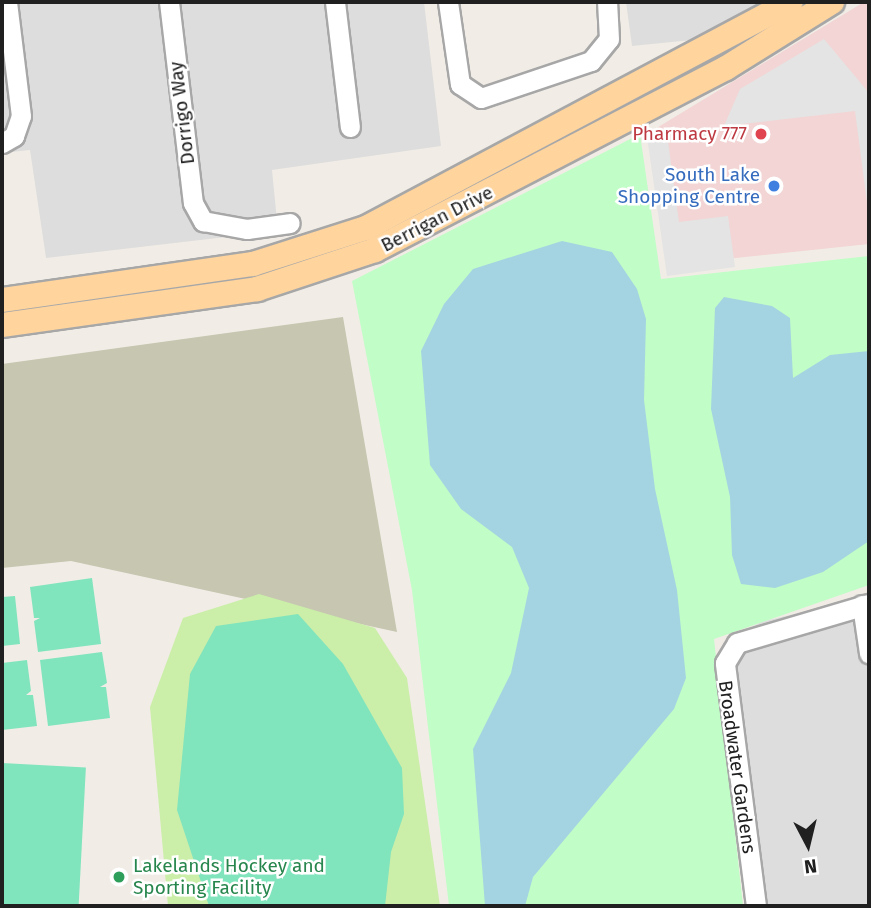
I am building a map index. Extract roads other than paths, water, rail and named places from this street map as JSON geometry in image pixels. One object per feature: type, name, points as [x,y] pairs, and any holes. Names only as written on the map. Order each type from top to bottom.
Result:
[{"type":"main road","name":"Berrigan Drive","points":[[2,300],[253,264],[366,228],[644,83],[791,2]]},
{"type":"main road","name":"Berrigan Drive","points":[[2,325],[257,289],[375,250],[655,105],[832,2]]},
{"type":"main road","points":[[644,83],[655,105]]},
{"type":"street","points":[[2,143],[14,136],[21,116],[7,2]]},
{"type":"street","name":"Dorrigo Way","points":[[169,2],[192,203],[203,221],[247,229],[290,223]]},
{"type":"street","points":[[335,2],[350,127]]},
{"type":"street","points":[[448,2],[460,85],[481,98],[591,61],[609,39],[607,2]]},
{"type":"street","points":[[866,605],[869,653]]},
{"type":"street","name":"Broadwater Gardens","points":[[756,906],[724,663],[737,643],[866,605]]},
{"type":"water","points":[[562,241],[612,252],[637,289],[646,319],[644,400],[655,489],[677,590],[686,678],[674,709],[533,877],[525,906],[485,906],[473,749],[511,673],[529,588],[512,547],[461,509],[430,465],[421,351],[444,304],[473,269]]},
{"type":"water","points":[[724,297],[772,306],[790,318],[793,378],[830,355],[869,351],[869,541],[823,572],[775,588],[741,584],[732,555],[730,497],[711,409],[715,308]]},
{"type":"place","name":"Pharmacy 777","points":[[761,134]]},
{"type":"place","name":"South Lake Shopping Centre","points":[[774,186]]},
{"type":"place","name":"Lakelands Hockey and Sporting Facility","points":[[119,877]]}]
